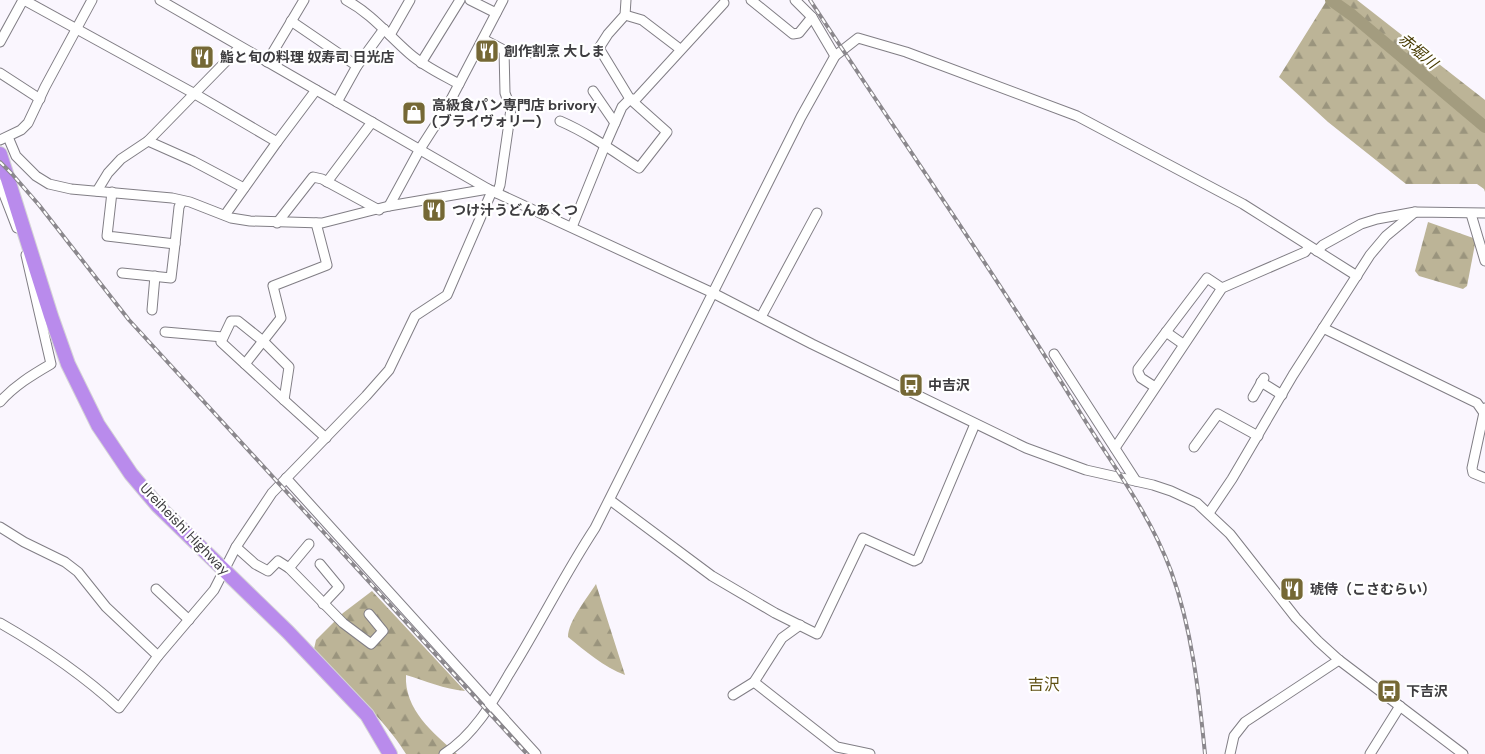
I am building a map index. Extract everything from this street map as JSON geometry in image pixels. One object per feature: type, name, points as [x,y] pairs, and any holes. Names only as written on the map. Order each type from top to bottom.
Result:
[{"type":"highway","name":"Ureiheishi Highway","points":[[0,154],[2,171],[68,364],[98,425],[131,474],[158,506],[288,632],[367,715],[390,754]]},
{"type":"street","points":[[0,42],[24,0],[195,94],[277,142]]},
{"type":"street","points":[[92,0],[28,123],[4,139],[16,156],[36,176],[49,184],[71,189],[154,196],[182,201],[250,222],[277,223],[316,223],[379,210],[389,206],[492,191]]},
{"type":"street","points":[[160,0],[492,191],[713,293],[812,344],[1026,448],[1086,470],[1153,485],[1184,496],[1209,512],[1230,534],[1296,618],[1318,642],[1463,754]]},
{"type":"street","points":[[267,62],[304,0]]},
{"type":"street","points":[[346,0],[363,9],[421,63],[459,84]]},
{"type":"street","points":[[337,102],[357,66],[387,32],[410,0]]},
{"type":"street","points":[[421,63],[460,0]]},
{"type":"street","points":[[470,0],[496,14]]},
{"type":"street","points":[[389,206],[459,84],[503,0]]},
{"type":"street","points":[[560,120],[606,145],[639,168],[667,132],[630,99],[599,48],[608,34],[625,15],[626,0]]},
{"type":"street","points":[[751,0],[793,34],[799,33],[812,17]]},
{"type":"street","points":[[795,0],[812,17],[835,56]]},
{"type":"street","points":[[572,227],[622,107],[630,99],[636,99],[724,3]]},
{"type":"street","points":[[625,15],[642,20],[680,49]]},
{"type":"street","points":[[291,21],[357,66]]},
{"type":"street","points":[[444,754],[459,745],[492,704],[572,563],[595,528],[801,117],[835,56],[858,38],[906,52],[1060,109],[1122,139],[1243,204],[1357,276]]},
{"type":"street","points":[[483,39],[504,50],[534,53]]},
{"type":"street","points":[[97,191],[108,173],[121,159],[148,141],[240,47]]},
{"type":"street","points":[[0,623],[94,685],[119,708],[158,656],[214,590],[236,547],[272,493],[389,370],[415,316],[448,295],[492,191],[500,184],[511,109],[505,92],[504,50]]},
{"type":"street","points":[[0,73],[40,98]]},
{"type":"street","points":[[226,215],[316,90]]},
{"type":"street","points":[[592,91],[614,123]]},
{"type":"street","points":[[328,182],[372,122]]},
{"type":"street","points":[[148,141],[193,161],[244,188]]},
{"type":"street","points":[[277,223],[313,177],[328,182],[379,210]]},
{"type":"street","points":[[0,184],[23,244],[50,364],[10,391],[0,402]]},
{"type":"street","points":[[112,192],[106,236],[175,244]]},
{"type":"street","points":[[122,273],[171,278],[179,207],[182,201]]},
{"type":"street","points":[[1209,512],[1232,479],[1323,328],[1379,243],[1414,212]]},
{"type":"street","points":[[1115,448],[1222,288],[1324,245],[1362,224],[1377,219],[1414,212],[1485,213]]},
{"type":"street","points":[[761,317],[817,213]]},
{"type":"street","points":[[1471,214],[1485,261]]},
{"type":"street","points":[[245,364],[281,318],[273,286],[327,265],[316,223]]},
{"type":"street","points":[[152,310],[155,276]]},
{"type":"street","points":[[1155,387],[1141,378],[1138,369],[1207,278],[1222,288]]},
{"type":"street","points":[[284,400],[289,367],[238,320],[231,321],[220,342],[245,364],[284,400],[326,438]]},
{"type":"street","points":[[1323,328],[1477,403],[1484,413]]},
{"type":"street","points":[[166,332],[223,337]]},
{"type":"street","points":[[1166,332],[1183,344]]},
{"type":"street","points":[[1054,354],[1136,481]]},
{"type":"street","points":[[1254,397],[1263,380],[1282,395]]},
{"type":"street","points":[[1485,407],[1472,468],[1473,473],[1485,478]]},
{"type":"street","points":[[1194,448],[1218,414],[1258,436]]},
{"type":"street","points":[[610,500],[712,576],[775,613],[818,634],[862,538],[914,561],[918,559],[975,424]]},
{"type":"street","points":[[286,478],[536,754]]},
{"type":"street","points":[[0,527],[24,542],[65,562],[78,572],[106,607],[158,656]]},
{"type":"street","points":[[289,568],[309,544]]},
{"type":"street","points":[[236,547],[255,564],[268,571],[278,562],[289,568],[343,623],[371,644],[383,631],[369,614]]},
{"type":"street","points":[[320,564],[339,588],[323,604]]},
{"type":"street","points":[[156,590],[189,620]]},
{"type":"street","points":[[733,696],[754,682],[782,638],[800,625]]},
{"type":"street","points":[[1230,754],[1234,736],[1245,722],[1339,660]]},
{"type":"street","points":[[754,682],[837,747],[870,754]]},
{"type":"street","points":[[1370,754],[1400,706]]},
{"type":"green space","points":[[1327,0],[1357,0],[1485,100],[1485,192],[1477,184],[1406,184],[1328,122],[1279,77]]},
{"type":"green space","points":[[1428,222],[1476,239],[1467,286],[1463,289],[1419,276],[1415,271]]},
{"type":"green space","points":[[596,584],[625,675],[602,663],[568,637],[571,624]]},
{"type":"green space","points":[[372,591],[465,691],[442,687],[406,675],[410,699],[415,709],[430,729],[457,754],[406,754],[375,714],[312,658],[316,640],[343,613]]},
{"type":"waterway","name":"赤堀川","points":[[1331,0],[1352,15],[1485,127]]},
{"type":"railway","points":[[810,0],[1015,309],[1130,490],[1152,529],[1171,571],[1184,615],[1197,685],[1205,754]]},
{"type":"railway","points":[[0,162],[39,205],[129,320],[527,754]]},
{"type":"place","name":"創作割烹 大しま","points":[[487,51]]},
{"type":"place","name":"鮨と旬の料理 奴寿司 日光店","points":[[202,57]]},
{"type":"place","name":"高級食パン専門店 brivory (ブライヴォリー)","points":[[414,113]]},
{"type":"place","name":"つけ汁うどんあくつ","points":[[434,210]]},
{"type":"place","name":"中吉沢","points":[[911,385]]},
{"type":"place","name":"琥侍（こさむらい）","points":[[1292,589]]},
{"type":"place","name":"下吉沢","points":[[1389,691]]},
{"type":"district","name":"吉沢","points":[[1044,684]]}]
